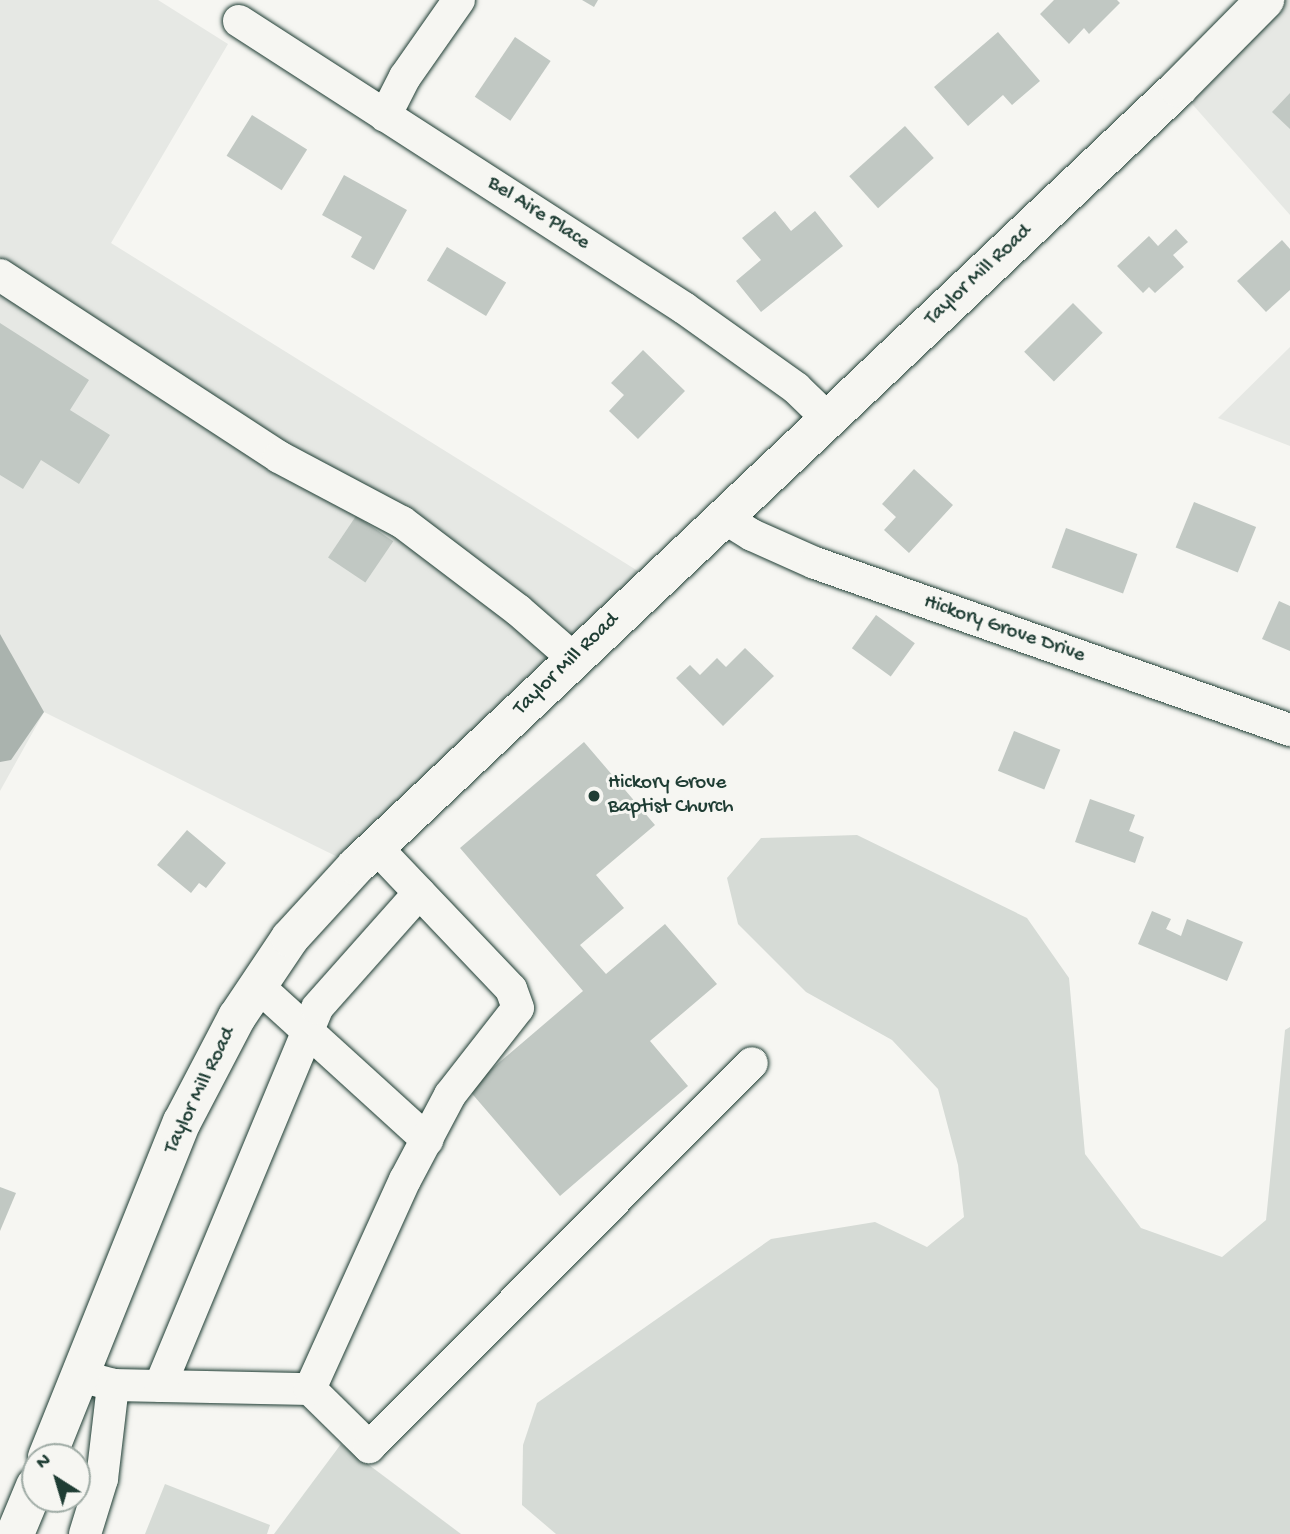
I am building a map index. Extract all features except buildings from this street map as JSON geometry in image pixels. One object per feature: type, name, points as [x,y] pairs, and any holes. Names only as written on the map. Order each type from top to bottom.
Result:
[{"type":"main road","name":"Taylor Mill Road","points":[[56,1443],[96,1380],[183,1122],[237,1017],[290,938],[376,847],[1178,89],[1265,0]]},
{"type":"main road","points":[[15,1534],[24,1513]]},
{"type":"street","points":[[385,116],[405,76],[459,0]]},
{"type":"street","name":"Bel Aire Place","points":[[239,21],[684,308],[796,388],[828,419]]},
{"type":"street","points":[[0,275],[279,457],[402,522],[518,610],[573,659]]},
{"type":"street","name":"Hickory Grove Drive","points":[[723,517],[752,535],[815,563],[1290,730]]},
{"type":"street","points":[[310,1389],[426,1140],[450,1095],[518,1008],[510,989],[376,847]]},
{"type":"street","points":[[160,1386],[317,1008],[419,893]]},
{"type":"street","points":[[258,986],[426,1140]]},
{"type":"street","points":[[85,1534],[102,1479],[96,1380],[160,1386],[310,1389],[369,1447],[752,1063]]},
{"type":"shaded area","points":[[0,0],[158,0],[228,44],[111,243],[654,581],[356,866],[44,712],[0,791]]},
{"type":"shaded area","points":[[1265,0],[1290,0],[1290,215],[1178,88]]},
{"type":"shaded area","points":[[1290,347],[1290,446],[1218,418]]},
{"type":"shaded area","points":[[0,634],[44,712],[11,760],[0,762]]},
{"type":"shaded area","points":[[857,835],[1027,918],[1069,978],[1085,1154],[1141,1228],[1222,1257],[1266,1220],[1285,1030],[1290,1027],[1290,1534],[556,1534],[522,1505],[523,1445],[537,1403],[771,1239],[875,1222],[927,1247],[964,1217],[958,1165],[938,1089],[892,1040],[806,992],[738,924],[727,878],[761,838]]},
{"type":"shaded area","points":[[341,1444],[461,1534],[274,1534]]},
{"type":"shaded area","points":[[165,1484],[270,1525],[267,1534],[145,1534]]},
{"type":"place","name":"Hickory Grove Baptist Church","points":[[594,796]]}]
